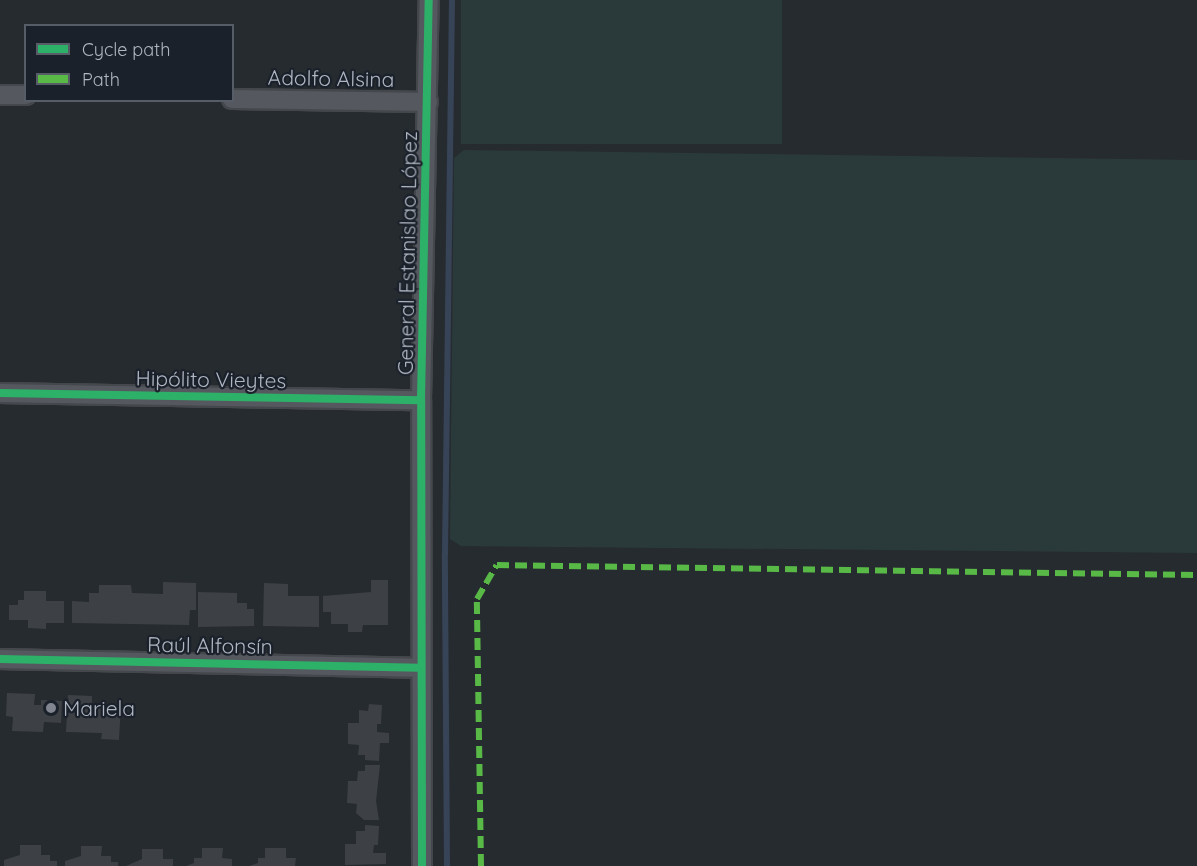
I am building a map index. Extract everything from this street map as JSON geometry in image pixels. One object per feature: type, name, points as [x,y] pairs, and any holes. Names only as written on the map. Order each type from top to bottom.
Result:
[{"type":"street","name":"General Estanislao López","points":[[422,866],[419,668],[421,400],[429,0]]},
{"type":"street","points":[[0,95],[24,95]]},
{"type":"street","name":"Adolfo Alsina","points":[[234,99],[428,102]]},
{"type":"street","name":"Hipólito Vieytes","points":[[0,393],[421,400]]},
{"type":"street","name":"Raúl Alfonsín","points":[[0,660],[419,668]]},
{"type":"shaded area","points":[[461,0],[782,0],[782,144],[461,144]]},
{"type":"shaded area","points":[[464,150],[1197,160],[1197,553],[461,546],[450,539],[454,158]]},
{"type":"building","points":[[371,580],[388,580],[388,625],[363,625],[362,632],[348,632],[348,624],[331,624],[331,612],[323,612],[323,596],[371,592]]},
{"type":"building","points":[[163,582],[196,583],[196,610],[190,610],[189,625],[72,623],[72,601],[89,602],[89,593],[99,593],[99,585],[131,585],[132,593],[163,594]]},
{"type":"building","points":[[264,583],[288,584],[288,596],[319,596],[319,627],[263,626]]},
{"type":"building","points":[[24,591],[46,591],[46,601],[64,601],[64,623],[46,623],[46,629],[28,628],[28,620],[9,620],[9,605],[18,605],[18,600],[24,600]]},
{"type":"building","points":[[198,592],[237,593],[237,603],[247,603],[247,609],[254,609],[254,626],[198,627]]},
{"type":"building","points":[[7,693],[35,694],[34,705],[41,705],[41,700],[62,701],[61,723],[44,722],[43,732],[12,731],[13,717],[6,716]]},
{"type":"building","points":[[68,695],[92,696],[92,707],[121,704],[119,740],[101,739],[102,733],[66,732]]},
{"type":"building","points":[[369,704],[382,705],[381,724],[377,724],[377,732],[389,733],[389,743],[380,743],[379,761],[365,760],[365,755],[358,755],[359,745],[348,744],[348,723],[359,723],[359,710],[368,711]]},
{"type":"building","points":[[365,765],[380,765],[376,801],[379,820],[364,820],[356,813],[357,804],[347,803],[348,781],[357,781],[358,771],[365,771]]},
{"type":"building","points":[[365,825],[379,826],[378,845],[374,845],[373,853],[386,853],[386,864],[345,865],[345,844],[356,844],[356,831],[365,831]]},
{"type":"building","points":[[20,845],[41,845],[41,855],[50,855],[50,861],[57,861],[57,866],[4,866],[4,860],[20,855]]},
{"type":"building","points":[[81,846],[102,846],[101,856],[111,856],[111,862],[118,862],[118,866],[65,866],[65,861],[81,856]]},
{"type":"building","points":[[202,848],[223,848],[222,858],[232,859],[232,866],[186,866],[194,863],[194,858],[202,858]]},
{"type":"building","points":[[265,848],[286,848],[286,858],[296,858],[295,866],[249,866],[258,863],[258,858],[265,858]]},
{"type":"building","points":[[142,849],[163,849],[163,859],[173,859],[173,866],[126,866],[142,859]]},
{"type":"waterway","points":[[447,866],[445,554],[452,0]]},
{"type":"marked path","points":[[481,866],[477,599],[497,565],[1197,575]]},
{"type":"cycle path","points":[[422,866],[421,400],[429,0]]},
{"type":"cycle path","points":[[0,393],[421,400]]},
{"type":"cycle path","points":[[0,659],[419,668]]},
{"type":"place","name":"Mariela","points":[[51,708]]}]
